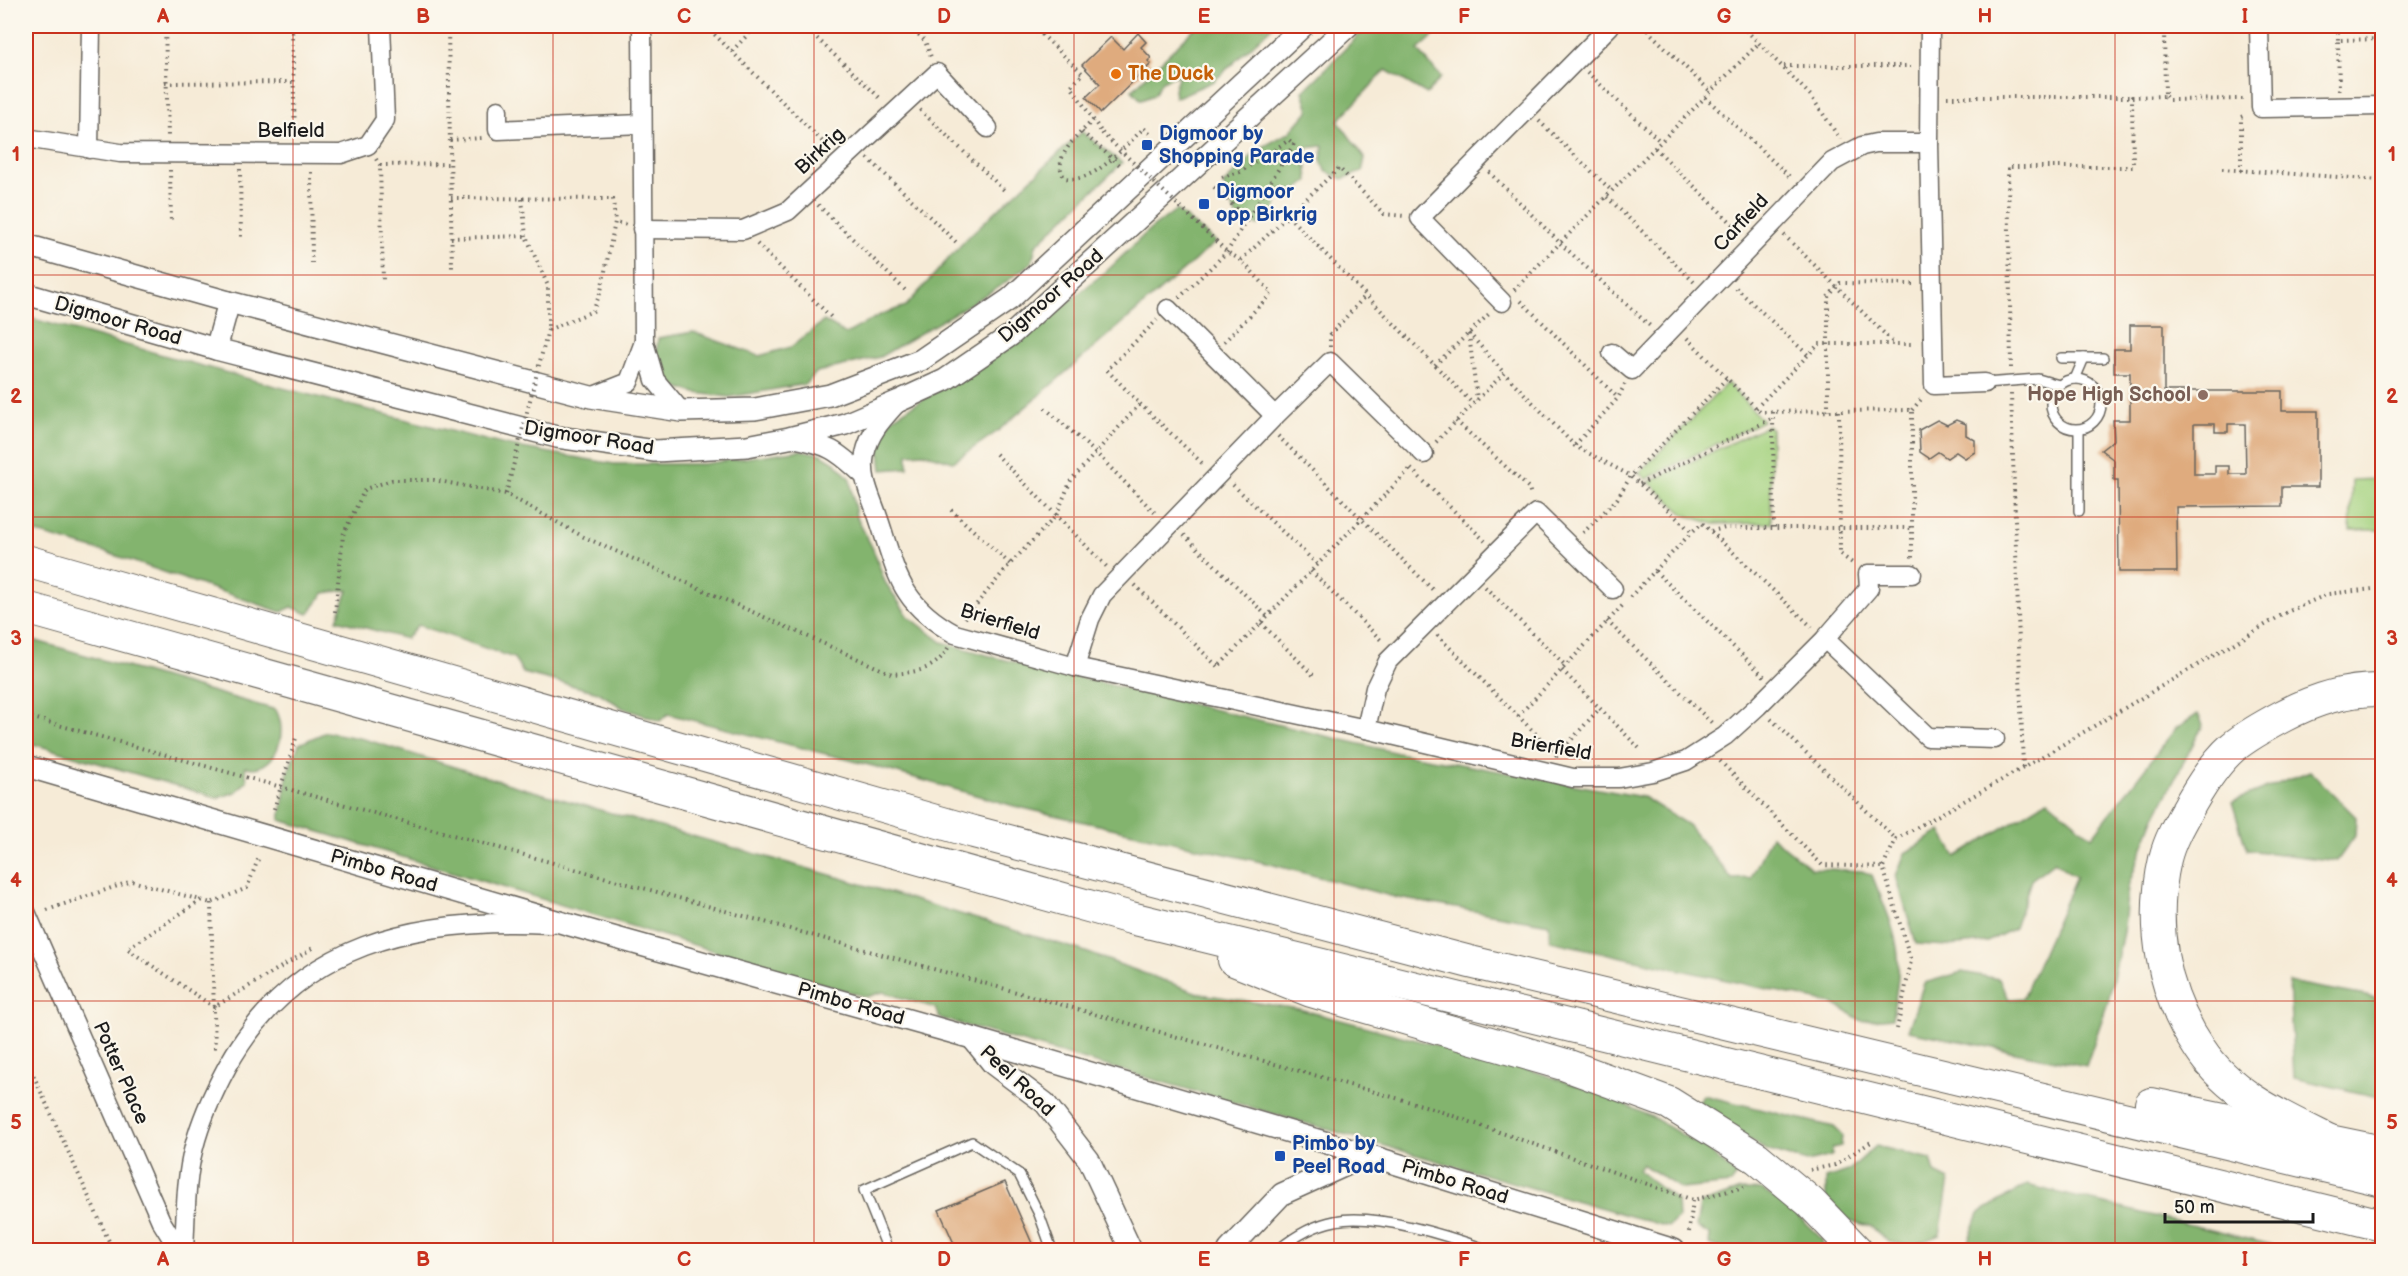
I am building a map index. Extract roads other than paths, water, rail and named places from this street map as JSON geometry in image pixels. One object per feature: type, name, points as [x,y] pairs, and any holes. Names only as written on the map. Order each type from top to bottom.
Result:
[{"type":"highway","points":[[26,561],[974,832],[1470,962],[2382,1180]]},
{"type":"highway","points":[[26,608],[1131,918],[2382,1225]]},
{"type":"highway","points":[[2328,1140],[2261,1107],[2227,1079],[2201,1052],[2172,998],[2159,939],[2160,895],[2166,857],[2178,826],[2205,779],[2233,748],[2265,725],[2301,706],[2338,694],[2382,690]]},
{"type":"highway","points":[[1131,918],[1311,991],[1566,1065],[1670,1103],[1757,1158],[1810,1202],[1856,1251]]},
{"type":"highway","points":[[1928,1070],[2125,1099],[2382,1152]]},
{"type":"street","points":[[89,149],[91,26]]},
{"type":"street","name":"Belfield","points":[[26,138],[89,149],[169,154],[340,154],[368,145],[385,120],[381,26]]},
{"type":"street","points":[[642,26],[644,342],[655,380],[681,411]]},
{"type":"street","name":"Digmoor Road","points":[[26,245],[229,302],[591,397],[681,411],[755,409],[830,395],[921,360],[1010,299],[1303,26]]},
{"type":"street","name":"Digmoor Road","points":[[26,294],[216,349],[558,436],[655,451],[747,446],[789,438],[845,424],[945,380],[1011,335],[1348,26]]},
{"type":"street","points":[[1507,297],[1420,218],[1610,26]]},
{"type":"street","points":[[1930,26],[1929,143],[1934,385],[1985,383]]},
{"type":"street","points":[[2259,26],[2260,104],[2382,106]]},
{"type":"street","name":"Birkrig","points":[[642,229],[744,230],[788,211],[937,73],[988,128]]},
{"type":"street","points":[[498,110],[498,130],[642,124]]},
{"type":"street","name":"Carfield","points":[[1612,353],[1632,370],[1832,162],[1848,152],[1876,143],[1929,143]]},
{"type":"street","points":[[216,349],[229,302]]},
{"type":"street","points":[[1168,309],[1213,353],[1270,420]]},
{"type":"street","points":[[591,397],[629,382],[644,342]]},
{"type":"street","points":[[1075,667],[1095,606],[1102,595],[1219,476],[1270,420],[1330,362],[1424,454]]},
{"type":"street","name":"Brierfield","points":[[899,401],[875,428],[866,450],[863,475],[897,576],[921,610],[939,625],[955,634],[1075,667],[1366,729],[1573,778],[1618,778],[1653,772],[1686,761],[1725,736],[1825,639],[1869,588],[1868,574],[1912,574]]},
{"type":"street","name":"Brierfield","points":[[789,438],[822,444],[842,456],[863,475]]},
{"type":"street","points":[[1366,729],[1375,688],[1381,673],[1394,653],[1536,513],[1613,589]]},
{"type":"street","points":[[1825,639],[1928,738],[1995,739]]},
{"type":"street","name":"Pimbo Road","points":[[26,766],[570,925],[972,1038],[1368,1155],[1674,1251]]},
{"type":"street","name":"Potter Place","points":[[26,912],[161,1221],[179,1251]]},
{"type":"street","points":[[184,1251],[187,1187],[193,1148],[201,1122],[216,1087],[239,1045],[260,1017],[286,991],[353,950],[425,929],[508,922],[570,925]]},
{"type":"street","name":"Peel Road","points":[[972,1038],[993,1064],[1045,1103],[1089,1160],[1131,1251]]},
{"type":"street","points":[[1229,1251],[1281,1194],[1368,1155]]},
{"type":"lane","points":[[2061,358],[2103,358]]},
{"type":"lane","points":[[2075,379],[2084,358]]},
{"type":"lane","points":[[1985,383],[2038,379],[2059,385],[2075,379],[2091,384],[2101,398],[2099,415],[2087,427],[2079,430],[2063,427],[2052,415],[2051,399],[2059,385]]},
{"type":"lane","points":[[2079,430],[2079,511]]},
{"type":"lane","points":[[888,1251],[864,1190],[972,1142],[1018,1174],[1039,1214],[1052,1251]]},
{"type":"lane","points":[[1278,1251],[1296,1237],[1317,1227],[1336,1220],[1361,1219],[1425,1232],[1488,1251]]},
{"type":"place","name":"The Duck","points":[[1116,74]]},
{"type":"place","name":"Digmoor by Shopping Parade","points":[[1147,145]]},
{"type":"place","name":"Digmoor opp Birkrig","points":[[1204,204]]},
{"type":"place","name":"Hope High School","points":[[2203,395]]},
{"type":"place","name":"Pimbo by Peel Road","points":[[1280,1156]]}]
